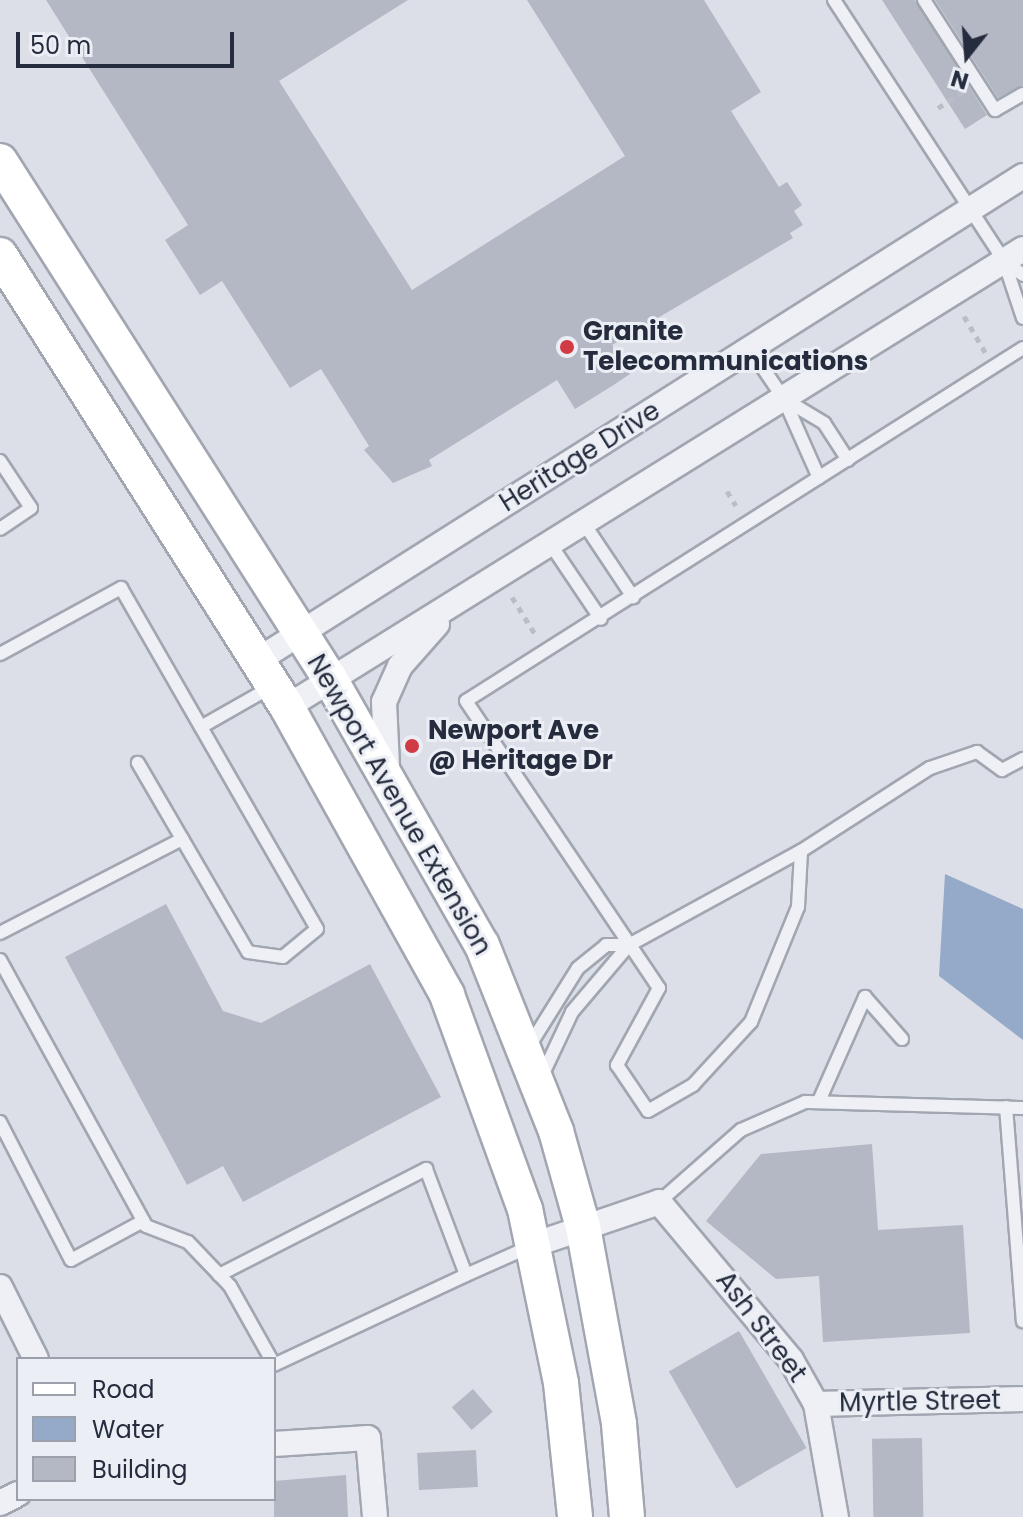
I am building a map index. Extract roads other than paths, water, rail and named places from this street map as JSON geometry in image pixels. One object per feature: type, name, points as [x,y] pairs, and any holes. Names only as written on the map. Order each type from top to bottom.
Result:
[{"type":"main road","name":"Newport Avenue Extension","points":[[0,161],[299,635],[330,679],[471,922],[527,1051],[583,1227],[619,1424],[627,1517]]},
{"type":"main road","name":"Newport Avenue Extension","points":[[0,255],[272,684],[447,995],[508,1153],[533,1245],[566,1414],[575,1517]]},
{"type":"street","name":"Heritage Drive","points":[[272,684],[299,635],[1023,176]]},
{"type":"street","points":[[272,684],[330,679],[448,610],[784,399],[1017,262]]},
{"type":"street","points":[[391,784],[384,702],[400,666],[448,610]]},
{"type":"street","points":[[533,1245],[659,1202]]},
{"type":"street","name":"Ash Street","points":[[659,1202],[791,1360],[816,1404],[836,1517]]},
{"type":"street","points":[[0,1287],[35,1357]]},
{"type":"street","name":"Myrtle Street","points":[[816,1404],[1023,1399]]},
{"type":"street","points":[[276,1444],[368,1438],[375,1517]]},
{"type":"lane","points":[[834,0],[970,209],[1017,262],[1023,318]]},
{"type":"lane","points":[[924,0],[995,110],[1023,94]]},
{"type":"lane","points":[[801,851],[798,907],[751,1022],[693,1085],[648,1111],[617,1065],[659,988],[466,701],[601,619],[1023,348]]},
{"type":"lane","points":[[750,349],[784,399],[819,478]]},
{"type":"lane","points":[[784,399],[824,423],[848,460]]},
{"type":"lane","points":[[0,461],[31,508],[0,529]]},
{"type":"lane","points":[[585,525],[633,597]]},
{"type":"lane","points":[[551,545],[601,619]]},
{"type":"lane","points":[[0,654],[121,588],[317,929],[283,957],[248,952],[138,763]]},
{"type":"lane","points":[[201,727],[272,684]]},
{"type":"lane","points":[[538,1084],[572,1012],[629,945],[801,851],[930,768],[977,752],[1002,770],[1023,759]]},
{"type":"lane","points":[[0,933],[182,839]]},
{"type":"lane","points":[[527,1051],[578,968],[606,945],[629,945]]},
{"type":"lane","points":[[0,960],[143,1221],[188,1242],[219,1275],[270,1357]]},
{"type":"lane","points":[[819,1101],[865,997],[902,1039]]},
{"type":"lane","points":[[659,1202],[741,1130],[772,1112],[819,1101],[1023,1108]]},
{"type":"lane","points":[[1006,1107],[1018,1179],[1023,1321]]},
{"type":"lane","points":[[0,1122],[71,1260],[143,1221]]},
{"type":"lane","points":[[219,1275],[426,1169],[466,1275]]},
{"type":"lane","points":[[276,1364],[533,1245]]},
{"type":"water","points":[[945,874],[1023,909],[1023,1040],[939,976]]},
{"type":"place","name":"Granite Telecommunications","points":[[567,347]]},
{"type":"place","name":"Newport Ave @ Heritage Dr","points":[[412,746]]}]
